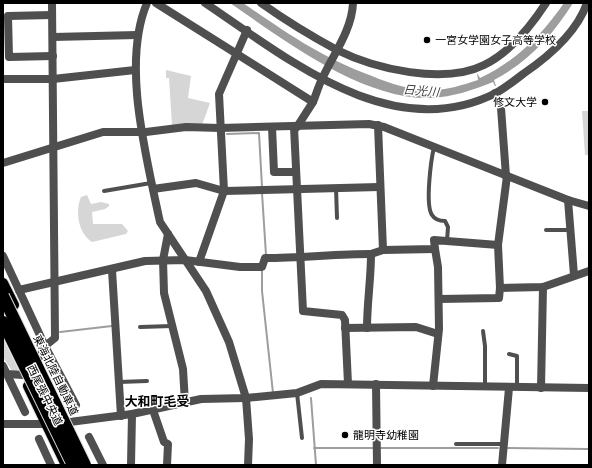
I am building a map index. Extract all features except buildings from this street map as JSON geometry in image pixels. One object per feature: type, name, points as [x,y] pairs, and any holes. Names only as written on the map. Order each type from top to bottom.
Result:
[{"type":"highway","name":"東海北陸自動車道","points":[[3,296],[85,465]]},
{"type":"highway","points":[[3,322],[73,465]]},
{"type":"main road","name":"西尾張中央道","points":[[3,283],[91,465]]},
{"type":"main road","name":"西尾張中央道","points":[[3,335],[66,465]]},
{"type":"street","points":[[39,358],[45,346],[55,338],[52,3]]},
{"type":"street","points":[[147,3],[140,22],[135,52],[135,70],[142,132],[152,186],[160,222],[206,291],[238,369],[246,398],[249,439],[248,465]]},
{"type":"street","points":[[156,3],[313,102]]},
{"type":"street","points":[[205,3],[322,78],[380,103],[400,108],[419,110],[454,107],[495,93],[531,69],[554,49],[575,24],[587,3]]},
{"type":"street","points":[[261,3],[337,51],[371,63],[410,72],[432,75],[459,72],[484,65],[517,40],[536,18],[546,3]]},
{"type":"street","points":[[348,384],[345,320],[342,315],[303,311],[295,127],[313,102],[322,78],[337,51],[353,15],[353,3]]},
{"type":"street","points":[[52,15],[8,16],[9,57],[53,56]]},
{"type":"street","points":[[199,262],[224,191],[219,94],[246,30]]},
{"type":"street","points":[[52,37],[138,35]]},
{"type":"street","points":[[3,79],[53,79],[135,70]]},
{"type":"street","points":[[439,299],[499,298],[498,245],[506,176],[501,108],[495,93]]},
{"type":"street","points":[[3,163],[103,132],[142,132],[186,127],[295,127],[369,124],[434,147],[568,200],[589,206]]},
{"type":"street","points":[[378,126],[383,250]]},
{"type":"street","points":[[272,127],[274,172],[296,172]]},
{"type":"street","points":[[152,186],[196,183],[224,191],[380,187]]},
{"type":"street","points":[[568,200],[574,276]]},
{"type":"street","points":[[168,234],[163,260],[164,294],[183,369],[185,403]]},
{"type":"street","points":[[433,386],[438,334],[439,299],[434,240],[498,245]]},
{"type":"street","points":[[19,290],[112,270],[145,261],[185,260],[262,267],[265,258],[301,258],[324,254],[371,254],[383,250],[435,249]]},
{"type":"street","points":[[367,328],[367,304],[371,278],[371,254]]},
{"type":"street","points":[[3,256],[45,346],[76,405]]},
{"type":"street","points":[[112,270],[121,416]]},
{"type":"street","points":[[500,288],[543,287],[589,271]]},
{"type":"street","points":[[541,388],[543,287]]},
{"type":"street","points":[[345,328],[416,327],[438,334]]},
{"type":"street","points":[[5,370],[23,375]]},
{"type":"street","points":[[5,370],[25,412]]},
{"type":"street","points":[[3,424],[71,423],[132,414],[201,399],[246,398],[297,393],[321,384],[589,388]]},
{"type":"street","points":[[376,384],[377,465]]},
{"type":"street","points":[[502,465],[513,388]]},
{"type":"street","points":[[153,410],[164,442],[168,444],[167,465]]},
{"type":"street","points":[[131,465],[132,414]]},
{"type":"street","points":[[89,436],[103,465]]},
{"type":"street","points":[[39,440],[51,465]]},
{"type":"lane","points":[[434,147],[430,166],[430,210],[433,217],[438,221],[445,221],[448,227],[447,241]]},
{"type":"lane","points":[[104,191],[152,186]]},
{"type":"lane","points":[[336,188],[337,218]]},
{"type":"lane","points":[[546,230],[571,230]]},
{"type":"lane","points":[[140,327],[172,326]]},
{"type":"lane","points":[[483,331],[485,346],[485,387]]},
{"type":"lane","points":[[509,354],[517,356],[513,388]]},
{"type":"lane","points":[[119,382],[147,381]]},
{"type":"lane","points":[[297,393],[302,438]]},
{"type":"lane","points":[[456,444],[504,444]]},
{"type":"shaded area","points":[[166,70],[191,76],[188,98],[210,103],[202,125],[172,125],[169,78],[166,78]]},
{"type":"shaded area","points":[[582,111],[589,111],[589,155],[585,155]]},
{"type":"shaded area","points":[[87,195],[91,204],[101,202],[109,204],[109,206],[105,209],[92,212],[93,224],[122,224],[128,231],[126,234],[92,242],[87,238],[79,221],[78,209],[81,197]]},
{"type":"shaded area","points":[[3,338],[19,371],[18,372],[12,371],[3,357]]},
{"type":"water","name":"日光川","points":[[230,3],[243,3],[305,44],[354,69],[386,82],[401,86],[416,89],[437,90],[467,84],[478,80],[477,73],[480,78],[505,64],[537,37],[564,3],[573,3],[557,26],[539,47],[518,65],[494,80],[496,86],[493,82],[463,93],[431,98],[405,96],[378,89],[351,79],[299,50]]},
{"type":"waterway","points":[[227,134],[259,133],[262,187]]},
{"type":"waterway","points":[[262,193],[266,255]]},
{"type":"waterway","points":[[262,270],[262,291],[273,393]]},
{"type":"waterway","points":[[60,332],[112,326]]},
{"type":"waterway","points":[[311,398],[316,465]]},
{"type":"waterway","points":[[314,448],[374,448]]},
{"type":"waterway","points":[[380,448],[498,448]]},
{"type":"waterway","points":[[508,448],[589,449]]},
{"type":"place","name":"一宮女学園女子高等学校","points":[[427,40]]},
{"type":"place","name":"修文大学","points":[[545,102]]},
{"type":"place","name":"龍明寺幼稚園","points":[[345,435]]},
{"type":"district","name":"大和町毛受","points":[[157,401]]}]
